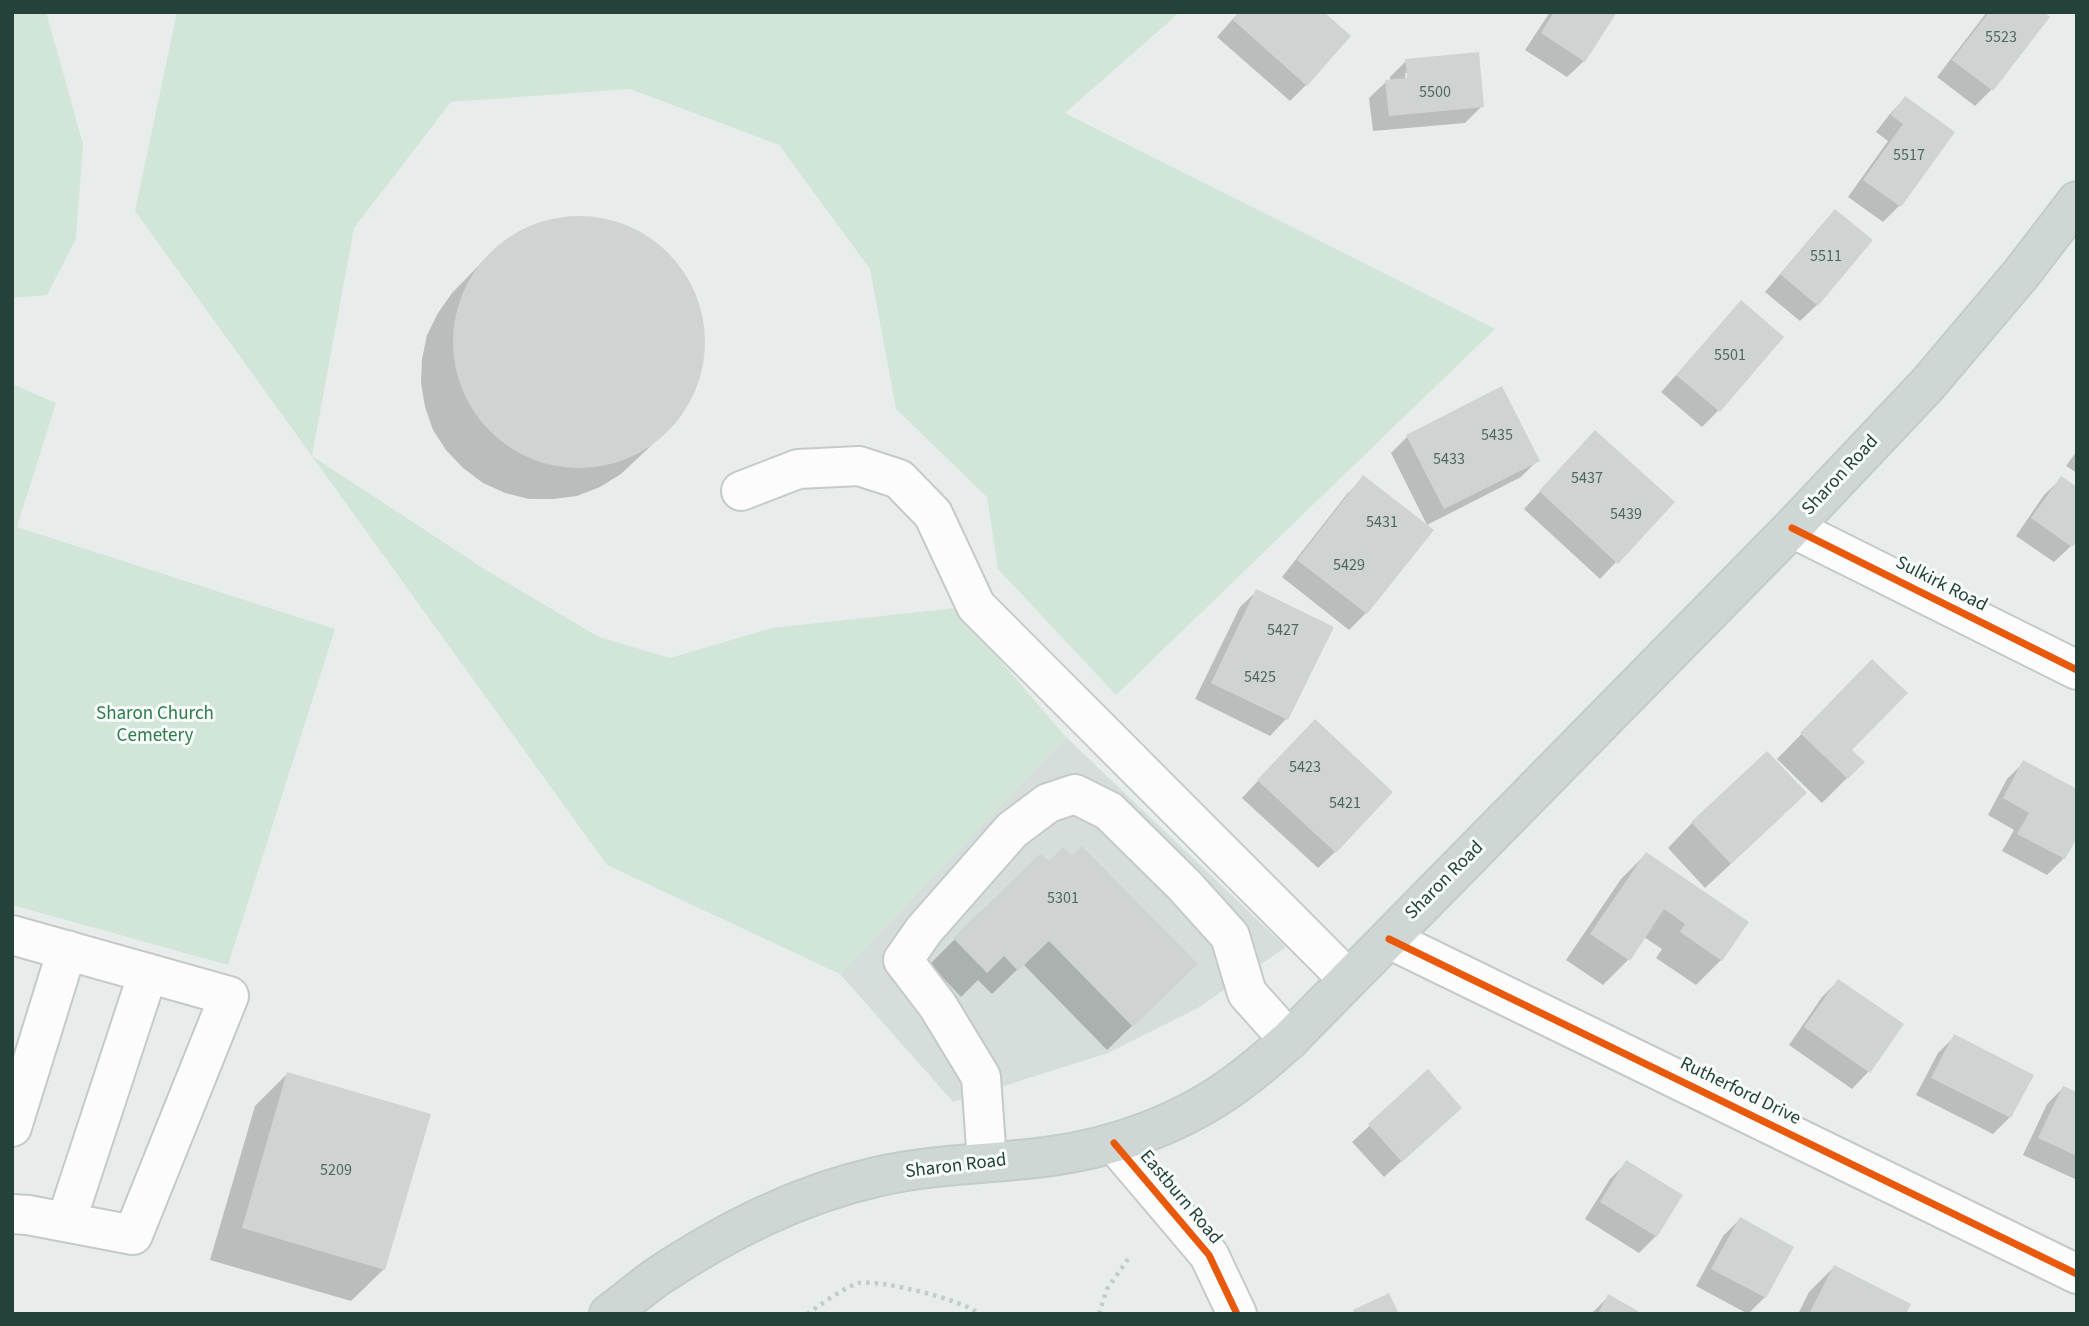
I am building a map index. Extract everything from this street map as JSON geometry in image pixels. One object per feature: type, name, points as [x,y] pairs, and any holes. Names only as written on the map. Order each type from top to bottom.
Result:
[{"type":"main road","name":"Sharon Road","points":[[609,1314],[657,1277],[724,1235],[796,1201],[878,1176],[1047,1157],[1114,1143],[1192,1111],[1243,1079],[1289,1040],[1792,528],[1928,384],[2021,274],[2077,201]]},
{"type":"street","points":[[741,491],[798,469],[859,466],[899,479],[933,514],[976,606],[1348,979]]},
{"type":"street","name":"Sulkirk Road","points":[[1792,528],[2077,670]]},
{"type":"street","points":[[988,1163],[981,1077],[938,1006],[904,960],[924,930],[1012,830],[1048,803],[1075,794],[1109,811],[1185,886],[1230,936],[1247,993],[1289,1040]]},
{"type":"street","points":[[12,935],[229,996],[133,1235],[28,1214],[12,1214]]},
{"type":"street","name":"Rutherford Drive","points":[[1389,939],[2077,1274]]},
{"type":"street","points":[[12,1127],[67,950]]},
{"type":"street","points":[[66,1222],[148,973]]},
{"type":"street","name":"Eastburn Road","points":[[1114,1143],[1209,1255],[1237,1314]]},
{"type":"path","points":[[1099,1314],[1107,1289],[1128,1259]]},
{"type":"path","points":[[807,1314],[857,1283],[875,1282],[942,1297],[979,1314]]},
{"type":"shaded area","points":[[1066,737],[1286,947],[1198,1008],[1108,1053],[953,1102],[840,974]]},
{"type":"green space","points":[[12,12],[46,12],[83,144],[76,239],[47,295],[12,298]]},
{"type":"green space","points":[[177,12],[1180,12],[1065,113],[1495,329],[1116,695],[998,569],[987,497],[896,409],[870,269],[779,145],[630,89],[451,102],[354,228],[312,456],[486,570],[599,637],[670,658],[772,628],[955,608],[1066,737],[840,974],[607,865],[135,211]]},
{"type":"green space","name":"Sharon Church Cemetery","points":[[12,384],[56,403],[17,527],[335,629],[228,965],[12,905]]},
{"type":"building","points":[[1239,12],[1324,12],[1351,36],[1307,86],[1233,20]]},
{"type":"building","points":[[1554,12],[1617,12],[1585,62],[1541,33]]},
{"type":"building","points":[[1989,12],[2044,12],[2050,17],[1993,91],[1952,60]]},
{"type":"building","points":[[1479,52],[1484,107],[1389,116],[1385,80],[1407,78],[1405,59]]},
{"type":"building","points":[[1905,96],[1955,132],[1901,207],[1863,180],[1903,124],[1891,115]]},
{"type":"building","points":[[1835,209],[1873,240],[1818,306],[1780,274]]},
{"type":"building","points":[[579,216],[616,221],[649,237],[668,253],[684,272],[700,305],[705,342],[700,379],[684,412],[668,431],[649,447],[616,463],[579,468],[542,463],[509,447],[490,431],[474,412],[458,379],[453,342],[458,305],[474,272],[490,253],[509,237],[542,221]]},
{"type":"building","points":[[1741,300],[1784,337],[1720,412],[1676,375]]},
{"type":"building","points":[[1502,386],[1540,461],[1444,509],[1406,435]]},
{"type":"building","points":[[1595,430],[1675,502],[1618,564],[1539,491]]},
{"type":"building","points":[[1363,475],[1434,530],[1367,614],[1297,560]]},
{"type":"building","points":[[2061,476],[2077,487],[2077,541],[2072,547],[2031,518]]},
{"type":"building","points":[[1256,589],[1334,627],[1288,720],[1211,683]]},
{"type":"building","points":[[1872,659],[1908,693],[1852,750],[1865,762],[1848,779],[1800,733]]},
{"type":"building","points":[[1315,719],[1393,792],[1336,853],[1257,780]]},
{"type":"building","points":[[1767,751],[1807,793],[1731,864],[1691,822]]},
{"type":"building","points":[[2023,760],[2077,789],[2077,838],[2065,859],[2017,834],[2029,813],[2003,798]]},
{"type":"building","points":[[1082,846],[1198,964],[1133,1027],[1049,941],[1018,971],[1004,956],[987,973],[953,938],[1041,853],[1049,861],[1063,847],[1072,856]]},
{"type":"building","points":[[1646,852],[1749,922],[1722,961],[1680,932],[1685,924],[1664,909],[1630,961],[1590,934]]},
{"type":"building","points":[[1838,979],[1904,1024],[1870,1073],[1804,1027]]},
{"type":"building","points":[[1954,1034],[2034,1075],[2011,1118],[1931,1078]]},
{"type":"building","points":[[1428,1069],[1462,1108],[1402,1162],[1368,1124]]},
{"type":"building","points":[[287,1072],[431,1114],[385,1270],[242,1228]]},
{"type":"building","points":[[2063,1086],[2077,1092],[2077,1156],[2038,1138]]},
{"type":"building","points":[[1626,1160],[1683,1195],[1657,1237],[1600,1202]]},
{"type":"building","points":[[1740,1217],[1794,1247],[1766,1298],[1711,1269]]},
{"type":"building","points":[[1834,1265],[1911,1304],[1906,1314],[1809,1314]]},
{"type":"building","points":[[1389,1293],[1399,1314],[1355,1314],[1353,1310]]},
{"type":"building","points":[[1608,1294],[1638,1311],[1636,1314],[1598,1314]]},
{"type":"cycle path","points":[[1792,528],[2077,670]]},
{"type":"cycle path","points":[[1389,939],[2077,1274]]},
{"type":"cycle path","points":[[1114,1143],[1209,1255],[1237,1314]]}]
